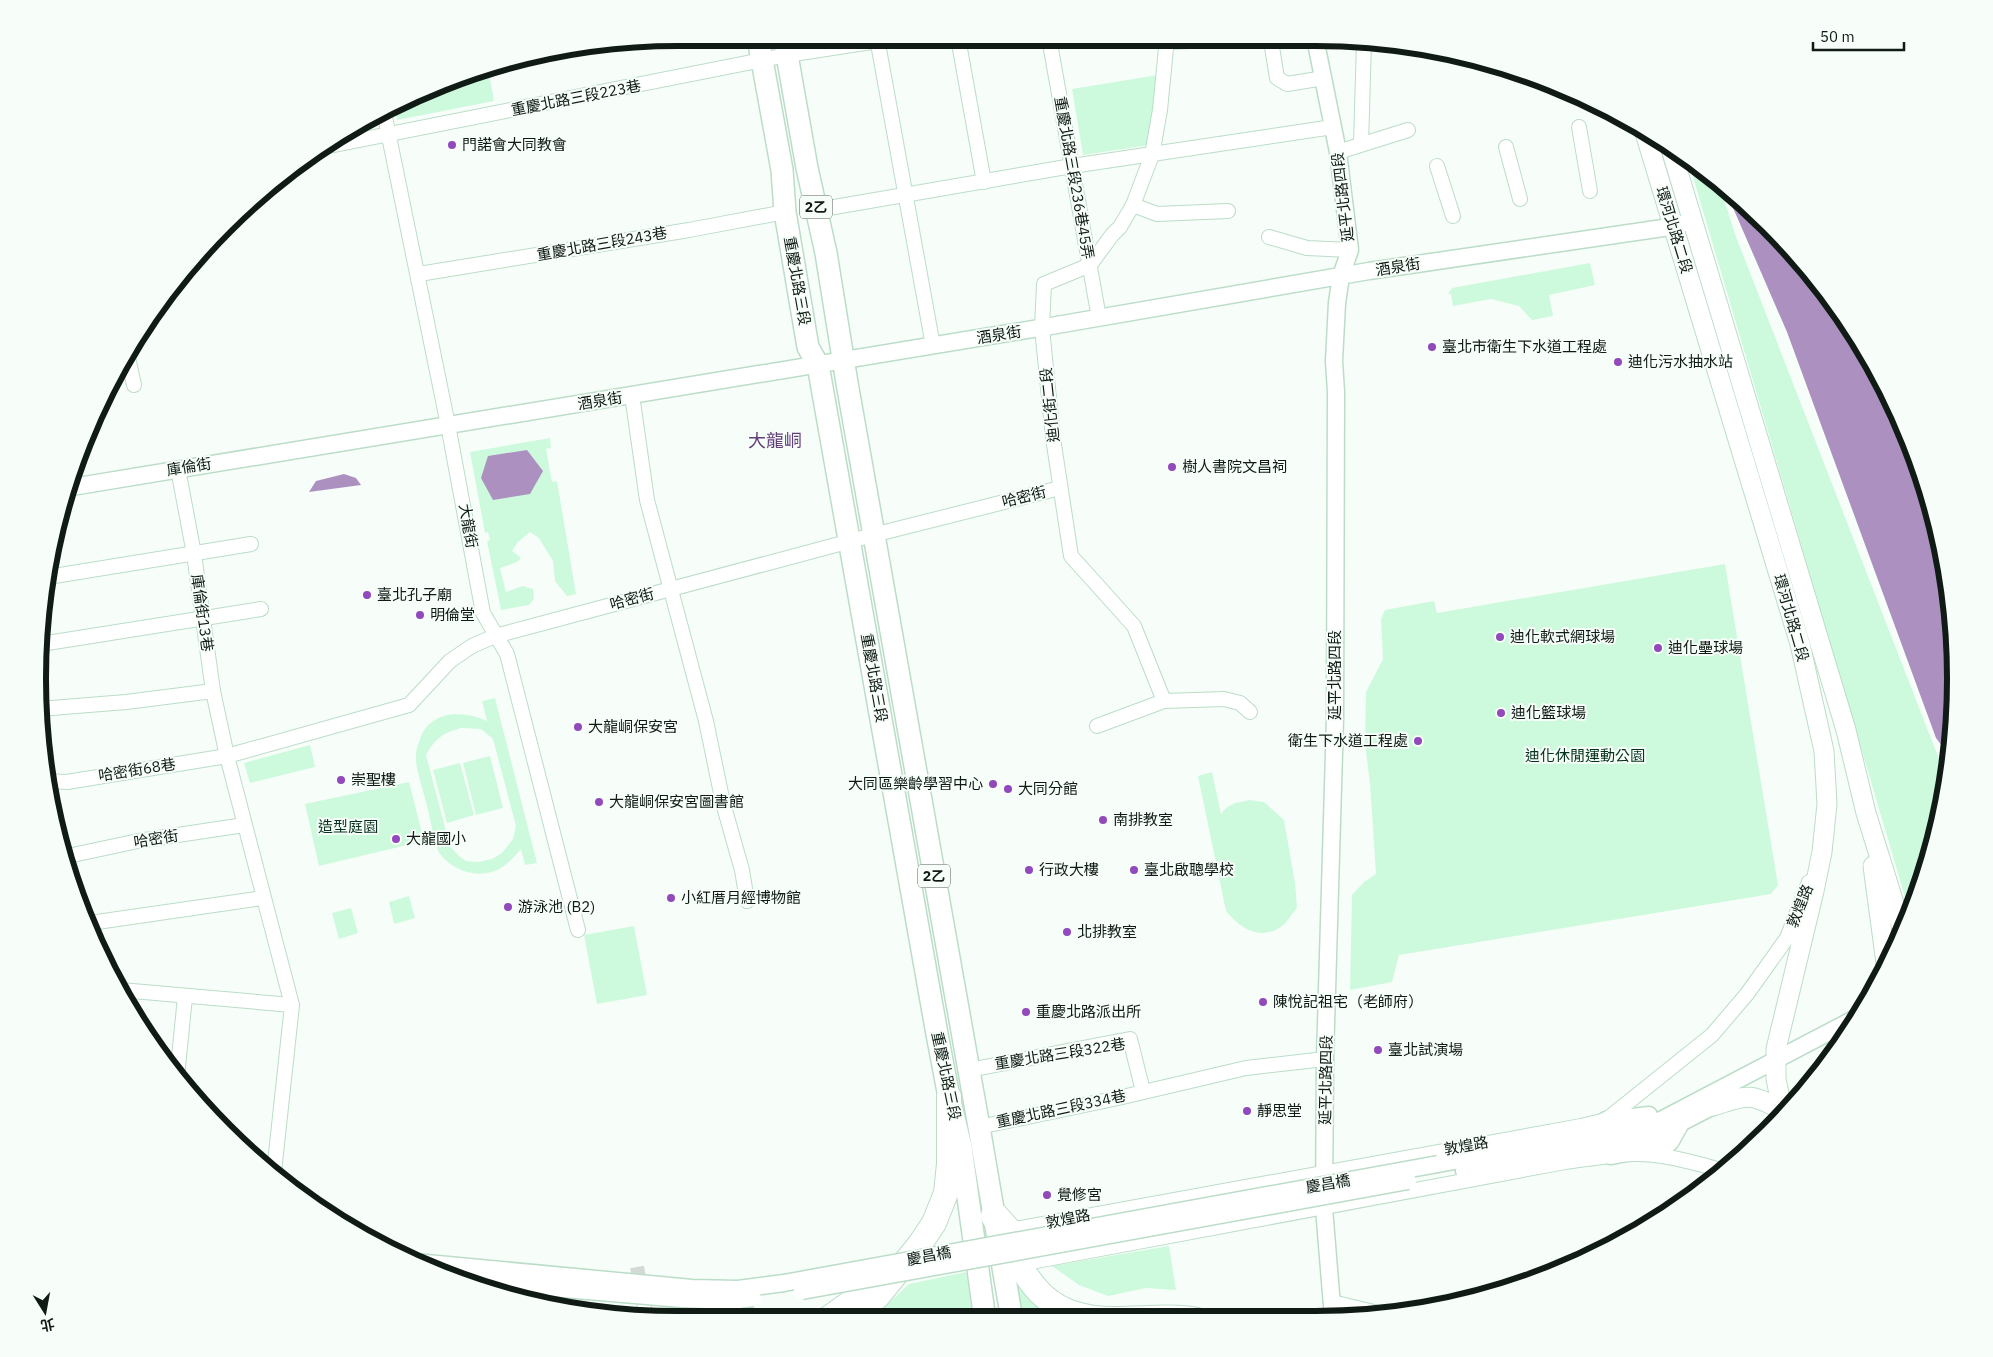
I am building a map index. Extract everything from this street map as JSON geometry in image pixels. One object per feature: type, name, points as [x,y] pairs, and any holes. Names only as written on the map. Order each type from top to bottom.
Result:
[{"type":"highway","points":[[860,1311],[878,1296],[920,1244],[934,1223],[946,1193],[949,1164],[949,1097]]},
{"type":"highway","points":[[992,1210],[1028,1278],[1043,1297],[1066,1311]]},
{"type":"highway","points":[[839,1311],[898,1270]]},
{"type":"main road","name":"重慶北路三段","points":[[759,46],[782,170],[785,212],[808,347],[818,365],[949,1097],[961,1147],[984,1311]]},
{"type":"main road","name":"重慶北路三段","points":[[786,46],[807,168],[826,253],[873,535],[1010,1311]]},
{"type":"main road","name":"環河北路二段","points":[[1647,141],[1800,644],[1824,751],[1828,804],[1822,852],[1778,1038],[1775,1067],[1781,1105]]},
{"type":"main road","name":"環河北路二段","points":[[1674,159],[1846,730],[1866,813],[1899,921]]},
{"type":"main road","points":[[1866,813],[1885,952]]},
{"type":"main road","points":[[1713,1106],[1748,1096],[1764,1101],[1777,1109]]},
{"type":"street","name":"重慶北路三段223巷","points":[[342,144],[493,115],[561,99],[762,61],[786,46]]},
{"type":"street","points":[[878,46],[933,346]]},
{"type":"street","points":[[959,46],[984,182]]},
{"type":"street","name":"重慶北路三段236巷45弄","points":[[1050,46],[1099,318]]},
{"type":"street","points":[[1090,265],[1120,227],[1133,205],[1152,155],[1160,110],[1166,46]]},
{"type":"street","points":[[1272,46],[1277,78],[1287,84],[1324,78]]},
{"type":"street","name":"延平北路四段","points":[[1318,46],[1338,152],[1350,250],[1342,276],[1337,303],[1334,361],[1335,718],[1325,1059],[1324,1208],[1333,1310]]},
{"type":"street","points":[[1360,144],[1364,49]]},
{"type":"street","name":"大龍街","points":[[385,118],[419,274],[483,613],[507,654],[578,930]]},
{"type":"street","points":[[817,210],[1072,166],[1333,127]]},
{"type":"street","points":[[1579,127],[1590,191]]},
{"type":"street","points":[[1338,152],[1408,130]]},
{"type":"street","points":[[1506,147],[1520,199]]},
{"type":"street","points":[[1437,166],[1453,216]]},
{"type":"street","points":[[1133,205],[1157,214],[1228,211]]},
{"type":"street","name":"重慶北路三段243巷","points":[[419,274],[689,230],[785,212]]},
{"type":"street","name":"酒泉街","points":[[306,449],[1042,328],[1342,276],[1672,226],[1692,221]]},
{"type":"street","points":[[1269,237],[1308,248],[1350,250]]},
{"type":"street","name":"迪化街二段","points":[[1090,265],[1044,284],[1042,328],[1053,438],[1071,556],[1134,626],[1164,701]]},
{"type":"street","points":[[130,365],[134,385]]},
{"type":"street","points":[[632,395],[648,500],[706,721],[723,803],[742,870],[747,901]]},
{"type":"street","name":"庫倫街","points":[[77,486],[306,449]]},
{"type":"street","name":"庫倫街13巷","points":[[178,469],[194,554],[213,690],[227,756],[292,1005]]},
{"type":"street","name":"哈密街","points":[[227,756],[409,704],[450,661],[472,646],[495,636],[850,541],[1060,488]]},
{"type":"street","points":[[55,577],[251,544]]},
{"type":"street","points":[[48,643],[260,609]]},
{"type":"street","points":[[47,708],[126,702],[213,690]]},
{"type":"street","points":[[1097,726],[1164,701],[1224,699],[1240,703],[1250,712]]},
{"type":"street","name":"哈密街68巷","points":[[55,781],[67,782],[227,756]]},
{"type":"street","name":"哈密街","points":[[72,855],[138,841],[244,825]]},
{"type":"street","name":"敦煌路","points":[[992,1210],[1015,1229],[1606,1120],[1712,1035],[1747,994],[1787,938],[1822,852]]},
{"type":"street","points":[[95,922],[263,898]]},
{"type":"street","points":[[129,991],[292,1005],[275,1164]]},
{"type":"street","points":[[178,1065],[185,997]]},
{"type":"street","points":[[1606,1120],[1679,1118],[1713,1106],[1842,1026]]},
{"type":"street","name":"重慶北路三段322巷","points":[[969,1070],[1130,1039],[1143,1091]]},
{"type":"street","points":[[1438,1170],[1650,1137],[1679,1118],[1775,1067],[1832,1041]]},
{"type":"street","name":"重慶北路三段334巷","points":[[979,1127],[1246,1068],[1325,1059]]},
{"type":"street","points":[[1030,1262],[1565,1162],[1666,1145],[1672,1141],[1679,1118]]},
{"type":"street","points":[[1603,1157],[1648,1155],[1714,1168]]},
{"type":"street","name":"慶昌橋","points":[[441,1265],[632,1284],[738,1290],[1438,1170]]},
{"type":"street","name":"慶昌橋","points":[[500,1284],[682,1299],[731,1301],[786,1294],[1438,1170]]},
{"type":"green space","points":[[1158,75],[1149,145],[1083,155],[1072,89]]},
{"type":"green space","points":[[489,76],[494,101],[397,120],[395,113],[399,111],[437,94]]},
{"type":"green space","points":[[1691,171],[1723,197],[1735,234],[1941,763],[1935,802],[1925,842],[1906,901]]},
{"type":"green space","points":[[1590,263],[1595,285],[1549,295],[1553,316],[1532,320],[1519,306],[1491,299],[1453,306],[1451,294],[1448,294],[1452,288]]},
{"type":"green space","points":[[550,438],[551,448],[546,449],[552,482],[557,481],[576,594],[567,596],[555,581],[553,561],[539,538],[530,532],[518,542],[512,551],[521,558],[517,562],[500,568],[506,592],[523,586],[533,589],[534,599],[529,605],[501,610],[487,541],[490,540],[488,532],[485,533],[470,452]]},
{"type":"green space","name":"迪化休閒運動公園","points":[[1725,564],[1778,885],[1771,894],[1399,955],[1392,982],[1350,990],[1352,895],[1364,882],[1376,874],[1370,784],[1365,743],[1366,692],[1383,659],[1381,619],[1385,610],[1434,601],[1437,613]]},
{"type":"green space","points":[[495,698],[537,863],[525,865],[521,849],[501,868],[493,872],[477,874],[460,870],[446,860],[438,850],[416,764],[416,751],[425,729],[431,722],[439,718],[458,714],[478,717],[487,721],[482,701]],"holes":[[[461,728],[481,729],[493,739],[516,826],[513,839],[502,853],[492,859],[478,862],[466,861],[450,846],[426,755],[433,744],[448,732]]]},
{"type":"green space","points":[[310,745],[315,767],[250,783],[244,763]]},
{"type":"green space","points":[[490,756],[503,808],[476,815],[463,763]]},
{"type":"green space","points":[[460,763],[474,815],[447,823],[433,770]]},
{"type":"green space","points":[[1212,772],[1221,814],[1226,808],[1235,803],[1250,800],[1264,802],[1284,820],[1295,883],[1297,908],[1284,924],[1274,931],[1258,933],[1251,931],[1238,923],[1226,911],[1198,776]]},
{"type":"green space","name":"造型庭園","points":[[409,782],[424,841],[319,866],[305,804]]},
{"type":"green space","points":[[409,896],[415,918],[394,924],[389,902]]},
{"type":"green space","points":[[351,908],[358,933],[339,939],[332,913]]},
{"type":"green space","points":[[634,926],[647,995],[597,1004],[584,935]]},
{"type":"green space","points":[[1169,1246],[1176,1290],[1146,1288],[1108,1296],[1079,1285],[1052,1266]]},
{"type":"green space","points":[[966,1272],[972,1311],[880,1311],[909,1284]]},
{"type":"green space","points":[[1012,1275],[1052,1311],[1021,1311]]},
{"type":"shaded area","points":[[1731,203],[1762,231],[1790,262],[1840,327],[1882,399],[1899,437],[1925,515],[1935,555],[1941,596],[1947,678],[1942,747],[1936,738],[1787,332]]},
{"type":"shaded area","points":[[527,450],[543,471],[530,494],[493,500],[481,478],[488,456]]},
{"type":"shaded area","points":[[344,474],[356,478],[361,485],[309,492],[316,481]]},
{"type":"tunnel","points":[[637,1267],[642,1292]]},
{"type":"place","name":"門諾會大同教會","points":[[452,145]]},
{"type":"place","name":"臺北市衛生下水道工程處","points":[[1432,347]]},
{"type":"place","name":"迪化污水抽水站","points":[[1618,362]]},
{"type":"place","name":"樹人書院文昌祠","points":[[1172,467]]},
{"type":"place","name":"臺北孔子廟","points":[[367,595]]},
{"type":"place","name":"明倫堂","points":[[420,615]]},
{"type":"place","name":"迪化軟式網球場","points":[[1500,637]]},
{"type":"place","name":"迪化壘球場","points":[[1658,648]]},
{"type":"place","name":"迪化籃球場","points":[[1501,713]]},
{"type":"place","name":"大龍峒保安宮","points":[[578,727]]},
{"type":"place","name":"衛生下水道工程處","points":[[1418,741]]},
{"type":"place","name":"崇聖樓","points":[[341,780]]},
{"type":"place","name":"大同區樂齡學習中心","points":[[993,784]]},
{"type":"place","name":"大同分館","points":[[1008,789]]},
{"type":"place","name":"大龍峒保安宮圖書館","points":[[599,802]]},
{"type":"place","name":"南排教室","points":[[1103,820]]},
{"type":"place","name":"大龍國小","points":[[396,839]]},
{"type":"place","name":"行政大樓","points":[[1029,870]]},
{"type":"place","name":"臺北啟聰學校","points":[[1134,870]]},
{"type":"place","name":"小紅厝月經博物館","points":[[671,898]]},
{"type":"place","name":"游泳池 (B2)","points":[[508,907]]},
{"type":"place","name":"北排教室","points":[[1067,932]]},
{"type":"place","name":"陳悅記祖宅（老師府）","points":[[1263,1002]]},
{"type":"place","name":"重慶北路派出所","points":[[1026,1012]]},
{"type":"place","name":"臺北試演場","points":[[1378,1050]]},
{"type":"place","name":"靜思堂","points":[[1247,1111]]},
{"type":"place","name":"覺修宮","points":[[1047,1195]]},
{"type":"district","name":"大龍峒","points":[[775,441]]}]
